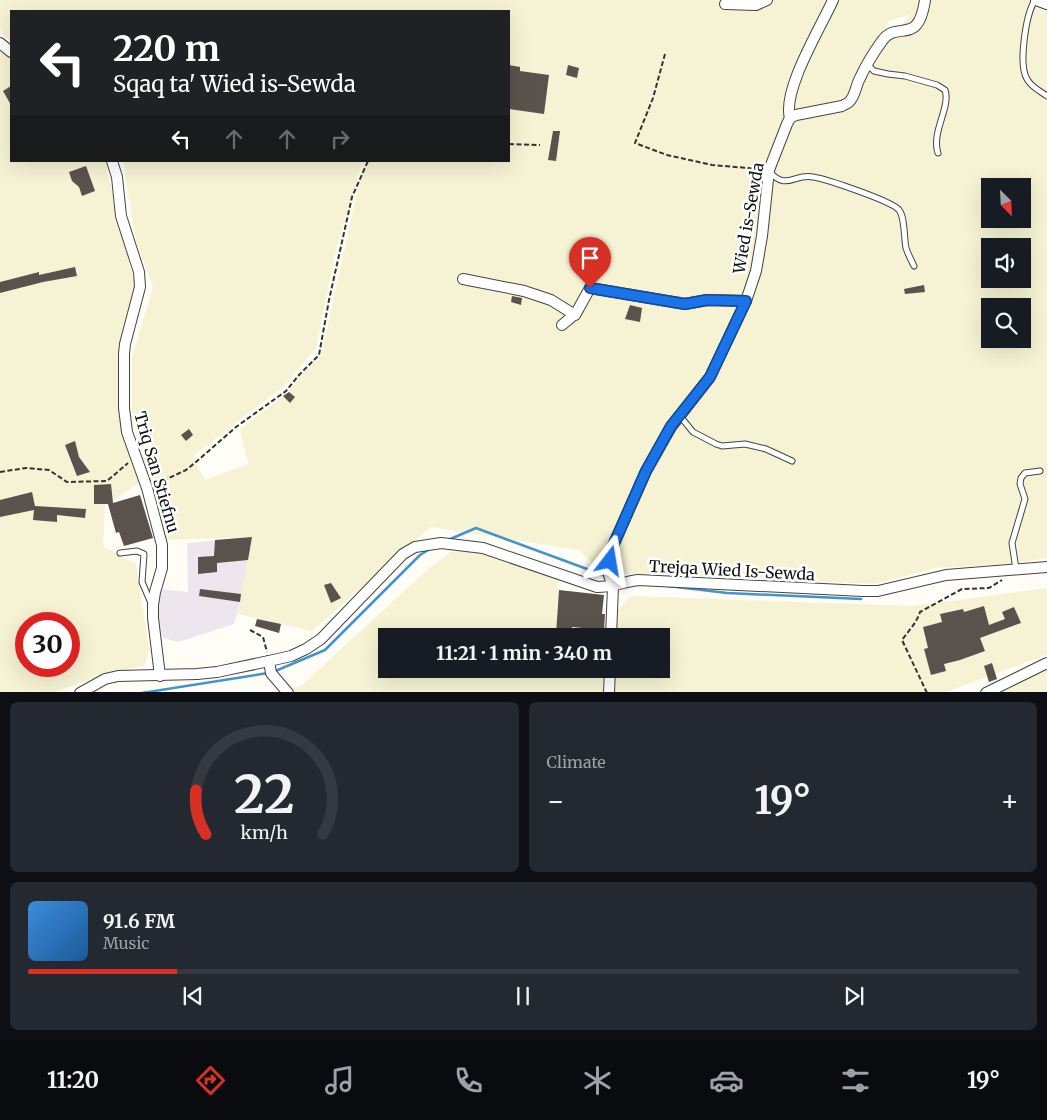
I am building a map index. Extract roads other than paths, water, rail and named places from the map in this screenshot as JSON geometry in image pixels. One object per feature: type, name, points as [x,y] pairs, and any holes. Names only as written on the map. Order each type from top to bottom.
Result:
[{"type":"street","points":[[726,4],[756,5],[767,0]]},
{"type":"street","name":"Wied is-Sewda","points":[[611,628],[613,587],[609,574],[612,548],[646,471],[671,426],[710,377],[746,301],[756,270],[762,236],[768,170],[790,118],[788,108],[804,56],[833,0]]},
{"type":"street","points":[[790,118],[848,103],[867,64],[883,38],[890,34],[914,28],[919,22],[925,0]]},
{"type":"street","points":[[1036,0],[1047,4]]},
{"type":"street","points":[[0,43],[10,51]]},
{"type":"street","name":"Triq San Stiefnu","points":[[112,162],[121,216],[139,272],[140,287],[124,354],[125,421],[147,488],[162,545],[162,568],[153,605],[160,676]]},
{"type":"street","points":[[463,279],[524,291],[551,300],[574,315]]},
{"type":"street","points":[[562,325],[574,315],[590,288],[685,304],[707,300],[746,301]]},
{"type":"street","name":"Trejqa Wied Is-Sewda","points":[[80,692],[105,679],[118,676],[160,676],[217,672],[291,656],[321,639],[336,626],[403,554],[415,547],[441,542],[483,548],[597,587],[613,587],[638,580],[878,591],[932,577],[1047,567]]},
{"type":"street","points":[[269,661],[271,673],[288,692]]},
{"type":"street","points":[[986,692],[1047,663]]},
{"type":"street","points":[[609,692],[610,678]]},
{"type":"lane","points":[[1036,0],[1029,14],[1022,58],[1024,72],[1031,85],[1047,96]]},
{"type":"lane","points":[[867,64],[874,70],[937,85],[945,90],[946,98],[936,141],[938,153]]},
{"type":"lane","points":[[768,170],[784,182],[810,176],[850,188],[896,208],[901,215],[906,249],[914,266]]},
{"type":"lane","points":[[680,415],[693,432],[716,444],[722,446],[745,444],[766,449],[792,461]]},
{"type":"lane","points":[[1016,570],[1012,543],[1025,500],[1020,484],[1021,478],[1026,473],[1040,471]]},
{"type":"lane","points":[[120,553],[137,551],[144,554],[142,582],[153,605]]},
{"type":"waterway","points":[[448,540],[476,528],[606,576]]},
{"type":"waterway","points":[[273,672],[325,650],[420,555],[430,549]]},
{"type":"waterway","points":[[668,586],[727,593],[861,599]]},
{"type":"waterway","points":[[148,692],[268,673]]}]
